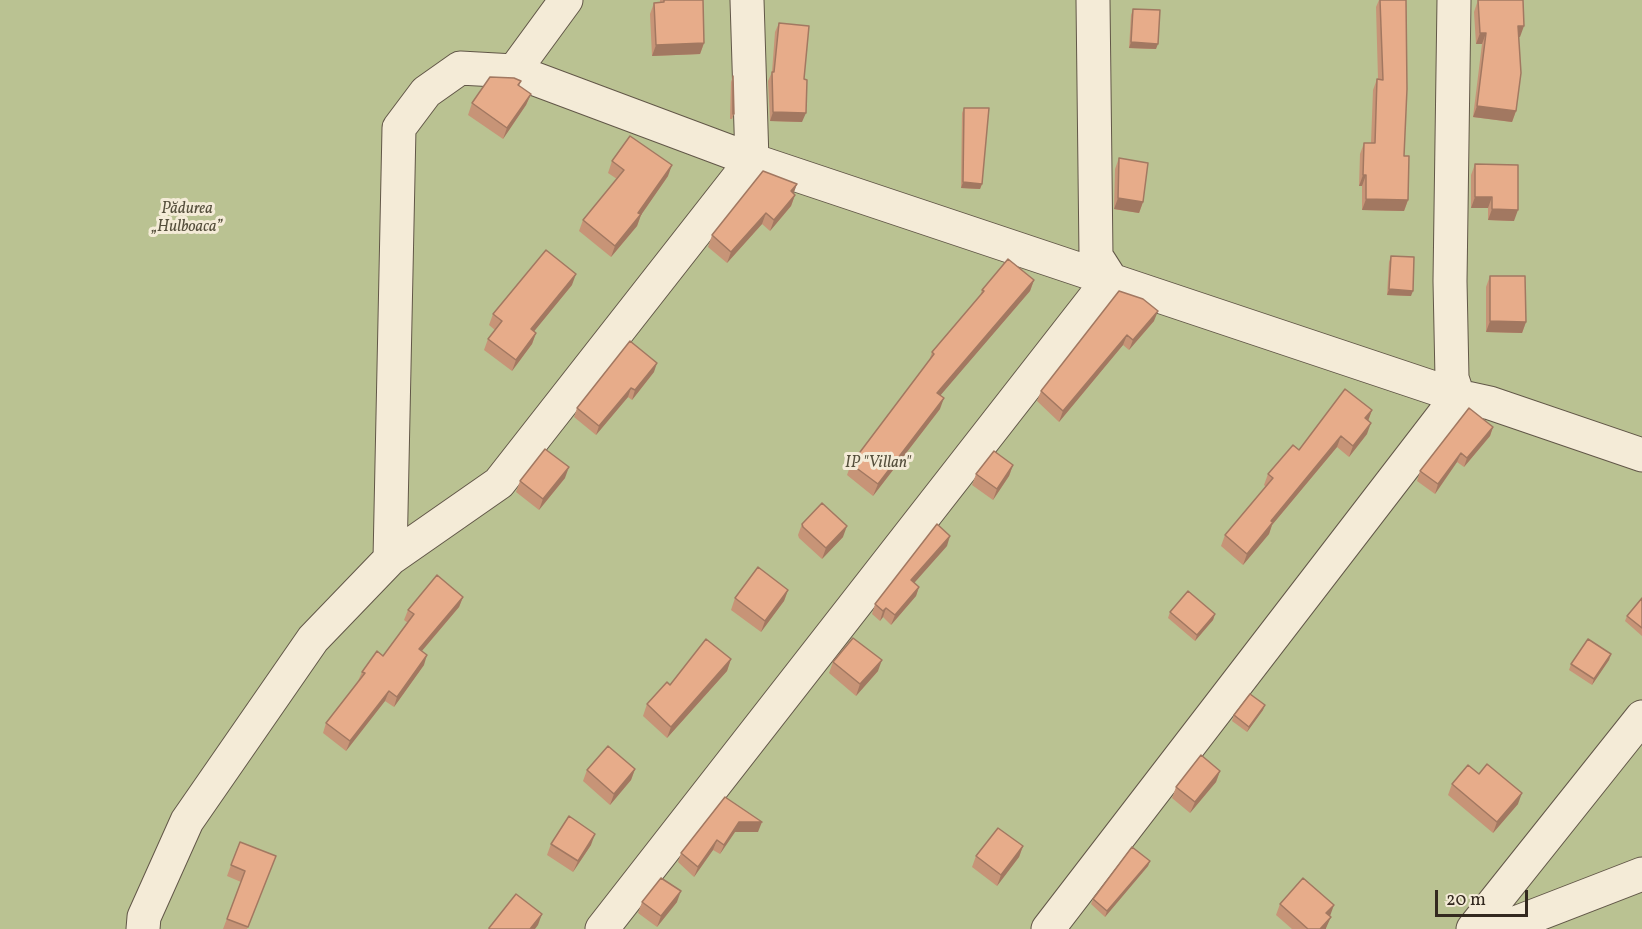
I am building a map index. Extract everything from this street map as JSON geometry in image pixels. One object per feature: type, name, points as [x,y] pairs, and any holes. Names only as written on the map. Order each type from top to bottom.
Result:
[{"type":"street","points":[[514,71],[566,0]]},
{"type":"street","points":[[143,929],[144,917],[187,821],[314,639],[390,559],[499,483],[752,160],[747,0]]},
{"type":"street","points":[[1093,0],[1096,256],[1110,278]]},
{"type":"street","points":[[1454,0],[1450,281],[1452,378],[1458,396]]},
{"type":"street","points":[[390,559],[399,128],[426,92],[460,68],[514,71],[752,160],[1458,396],[1490,403],[1642,455]]},
{"type":"street","points":[[602,929],[1110,278]]},
{"type":"street","points":[[1048,929],[1458,396]]},
{"type":"street","points":[[1473,929],[1642,717]]},
{"type":"street","points":[[1500,929],[1642,874]]},
{"type":"green space","name":"IP \"Villan\"","points":[[0,0],[1642,0],[1642,929],[0,929]]},
{"type":"building","points":[[664,0],[703,0],[704,43],[656,45],[654,3],[664,2]]},
{"type":"building","points":[[1380,0],[1406,0],[1407,89],[1404,156],[1409,156],[1408,200],[1366,199],[1366,175],[1363,175],[1364,143],[1375,143],[1377,79],[1383,80]]},
{"type":"building","points":[[1478,0],[1523,0],[1524,26],[1518,26],[1521,73],[1516,111],[1477,106],[1486,33],[1480,33]]},
{"type":"building","points":[[1133,9],[1160,10],[1158,44],[1131,42]]},
{"type":"building","points":[[779,23],[809,26],[804,79],[807,80],[806,113],[773,112],[772,72],[774,72]]},
{"type":"building","points":[[490,77],[514,78],[521,81],[518,85],[531,94],[507,128],[472,103]]},
{"type":"building","points":[[964,108],[989,108],[982,184],[963,182]]},
{"type":"building","points":[[630,136],[672,165],[638,213],[641,214],[615,246],[583,220],[624,170],[612,161]]},
{"type":"building","points":[[1119,158],[1148,163],[1143,202],[1118,198]]},
{"type":"building","points":[[1475,164],[1518,165],[1518,210],[1492,209],[1492,197],[1475,197]]},
{"type":"building","points":[[763,171],[797,184],[791,191],[795,195],[774,220],[766,213],[731,252],[712,235]]},
{"type":"building","points":[[546,250],[576,274],[531,329],[536,333],[516,360],[488,339],[502,321],[493,314]]},
{"type":"building","points":[[1391,256],[1414,257],[1413,291],[1389,289]]},
{"type":"building","points":[[1008,259],[1034,280],[937,393],[944,398],[878,484],[851,464],[934,354],[932,352]]},
{"type":"building","points":[[1490,276],[1525,276],[1526,322],[1490,321]]},
{"type":"building","points":[[1119,291],[1143,299],[1158,311],[1133,340],[1127,335],[1063,411],[1041,391]]},
{"type":"building","points":[[630,341],[657,363],[635,390],[631,388],[599,426],[577,408]]},
{"type":"building","points":[[1345,389],[1372,410],[1365,418],[1371,423],[1353,446],[1341,436],[1247,554],[1225,535],[1273,478],[1268,474],[1293,445],[1299,450]]},
{"type":"building","points":[[1469,408],[1493,427],[1467,458],[1461,453],[1438,484],[1420,471]]},
{"type":"building","points":[[545,449],[569,467],[543,499],[520,481]]},
{"type":"building","points":[[994,451],[1013,465],[997,489],[976,474]]},
{"type":"building","points":[[822,503],[847,526],[826,548],[802,524]]},
{"type":"building","points":[[937,524],[950,536],[911,580],[919,587],[895,615],[886,608],[883,611],[875,604]]},
{"type":"building","points":[[758,567],[788,590],[765,621],[735,598]]},
{"type":"building","points":[[437,575],[463,597],[419,649],[427,655],[397,697],[389,691],[350,741],[326,723],[365,673],[362,672],[377,651],[383,656],[414,614],[408,610]]},
{"type":"building","points":[[1188,591],[1215,614],[1197,635],[1170,612]]},
{"type":"building","points":[[1642,598],[1642,628],[1627,616]]},
{"type":"building","points":[[853,638],[882,660],[860,684],[833,662]]},
{"type":"building","points":[[706,639],[731,659],[671,727],[647,704],[667,682],[670,685]]},
{"type":"building","points":[[1588,639],[1611,654],[1594,679],[1571,664]]},
{"type":"building","points":[[1250,694],[1265,705],[1249,727],[1234,715]]},
{"type":"building","points":[[608,746],[635,769],[614,794],[587,770]]},
{"type":"building","points":[[1201,755],[1220,771],[1195,802],[1176,787]]},
{"type":"building","points":[[1487,764],[1522,793],[1497,822],[1452,784],[1468,765],[1479,774]]},
{"type":"building","points":[[725,797],[762,822],[739,822],[724,845],[717,840],[698,867],[681,853]]},
{"type":"building","points":[[569,816],[595,834],[578,861],[551,844]]},
{"type":"building","points":[[998,828],[1023,846],[1001,875],[976,856]]},
{"type":"building","points":[[240,842],[276,856],[248,927],[227,919],[245,871],[231,865]]},
{"type":"building","points":[[1132,847],[1150,861],[1107,911],[1093,899]]},
{"type":"building","points":[[661,878],[681,891],[661,916],[642,902]]},
{"type":"building","points":[[1303,878],[1334,905],[1326,913],[1331,917],[1320,929],[1308,929],[1280,904]]},
{"type":"building","points":[[516,894],[542,914],[530,929],[489,929],[489,928]]},
{"type":"park label","name":"Pădurea „Hulboaca”","points":[[187,219]]}]
